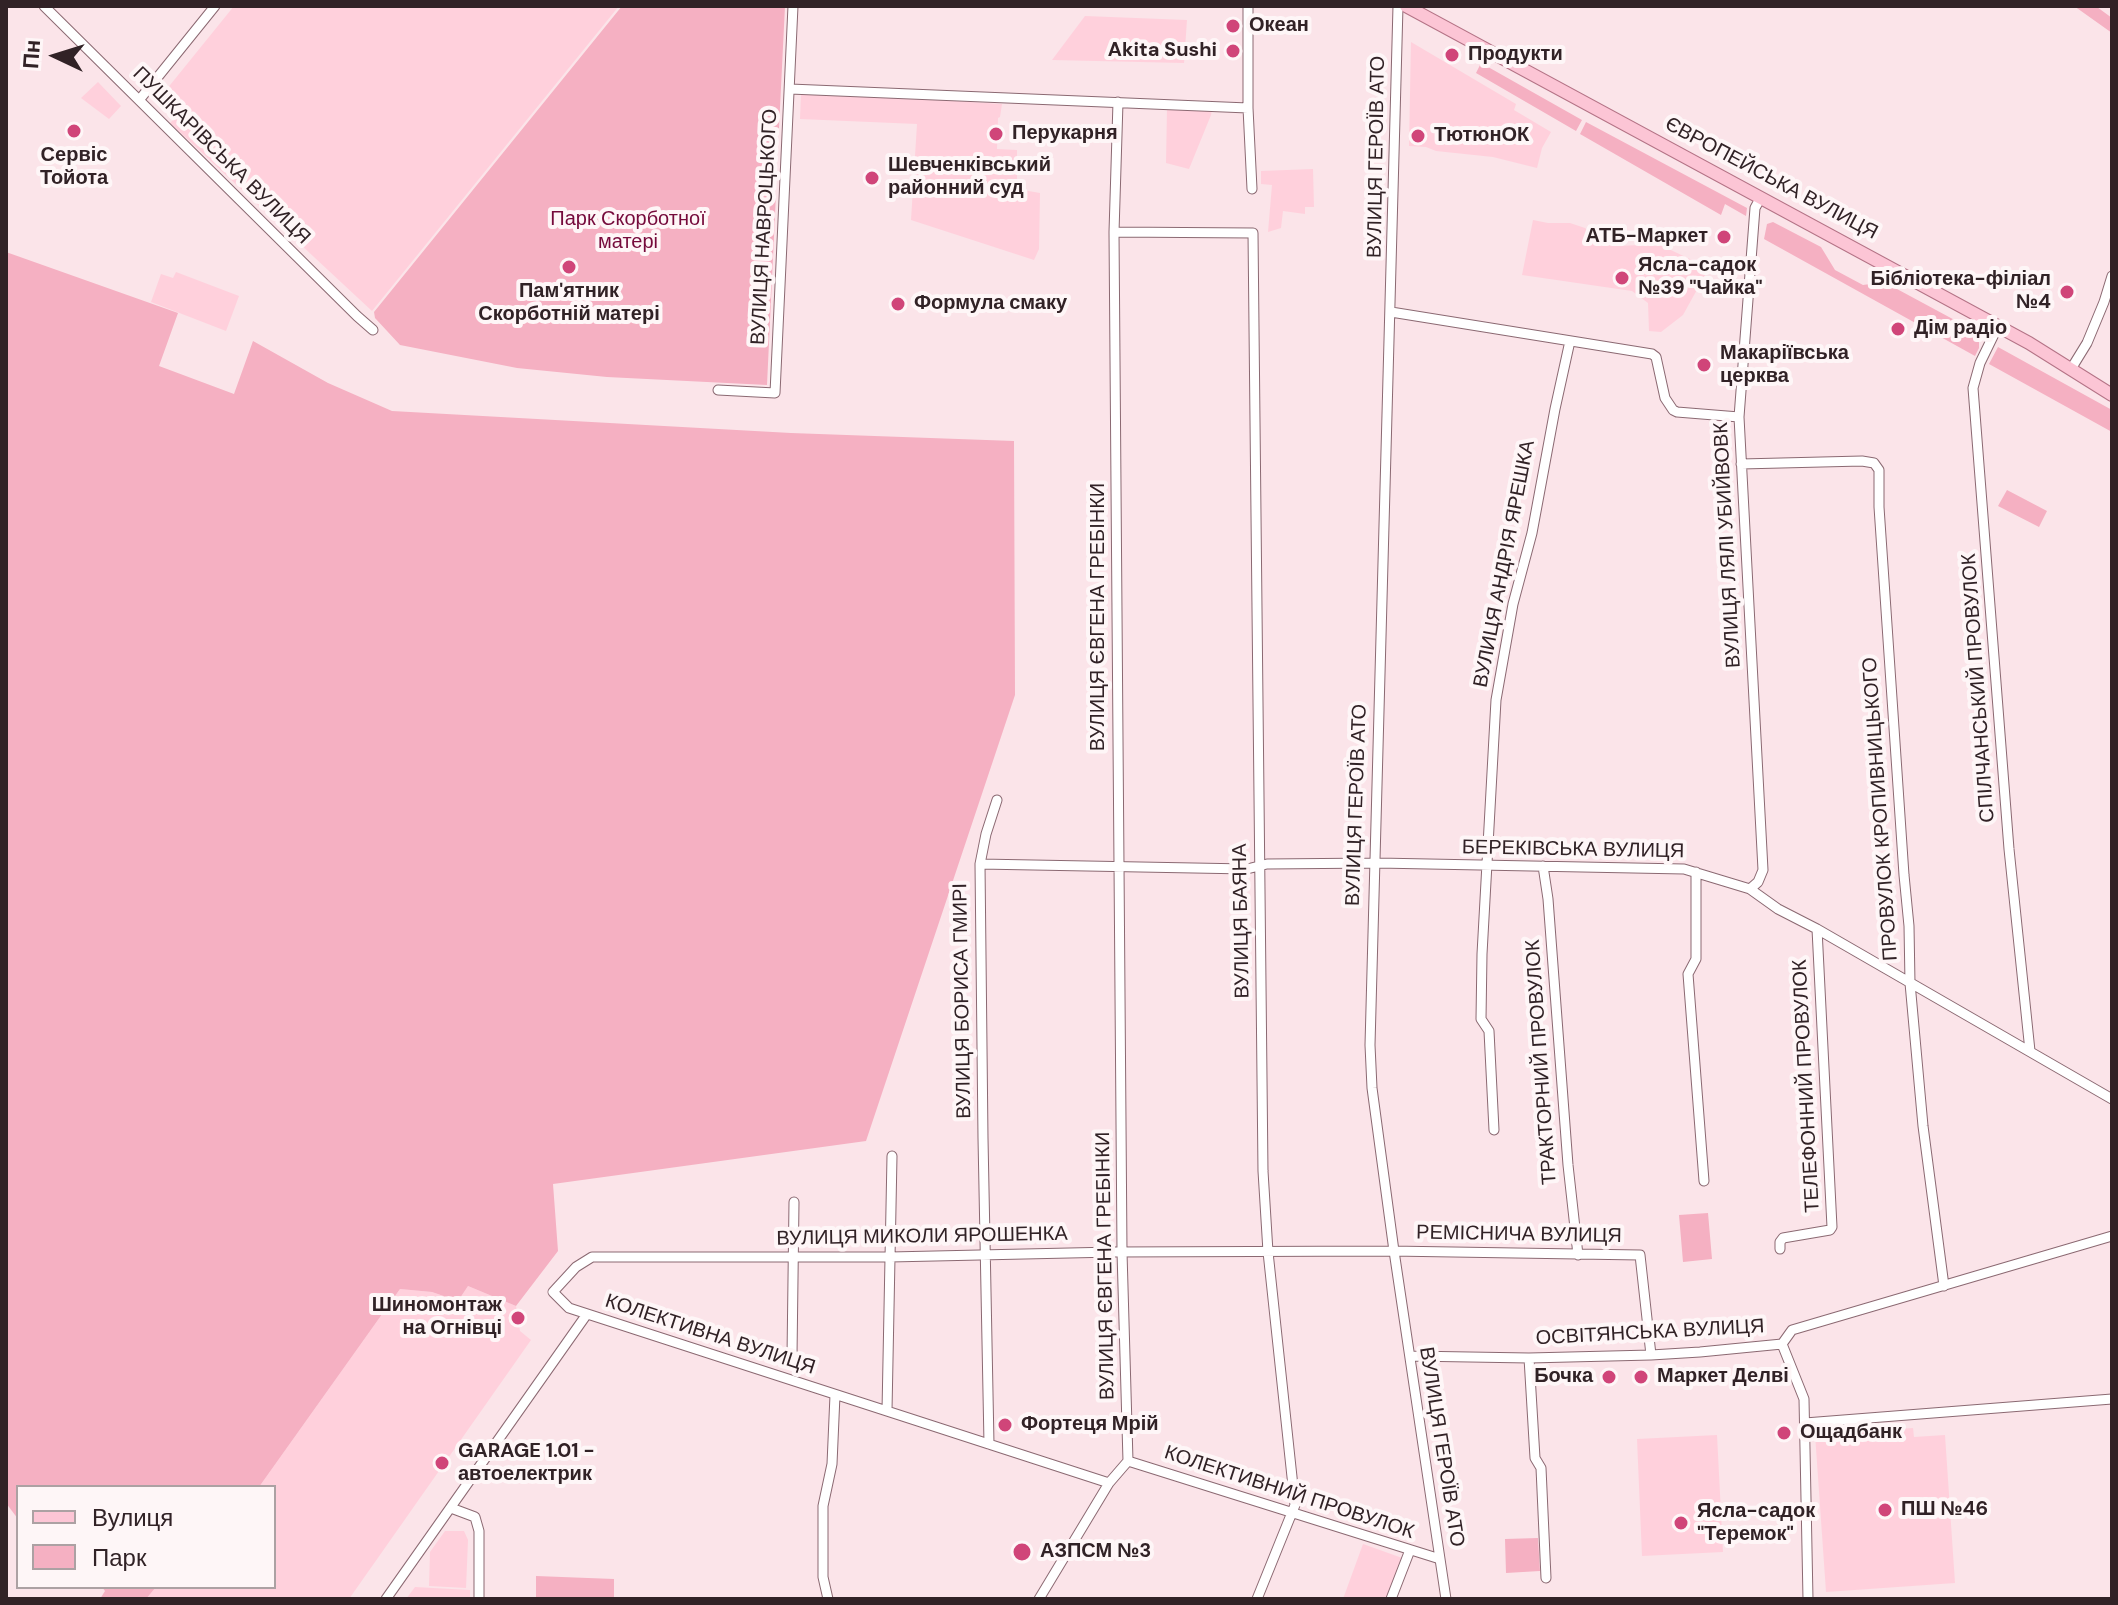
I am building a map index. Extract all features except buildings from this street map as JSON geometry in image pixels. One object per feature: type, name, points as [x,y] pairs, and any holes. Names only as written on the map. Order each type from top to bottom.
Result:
[{"type":"main road","name":"ЄВРОПЕЙСЬКА ВУЛИЦЯ","points":[[1406,6],[1998,326],[2112,395]]},
{"type":"street","name":"ПУШКАРІВСЬКА ВУЛИЦЯ","points":[[44,6],[373,330]]},
{"type":"street","points":[[140,99],[215,6]]},
{"type":"street","name":"ВУЛИЦЯ НАВРОЦЬКОГО","points":[[718,390],[775,393],[793,6]]},
{"type":"street","points":[[1248,6],[1252,189]]},
{"type":"street","name":"ВУЛИЦЯ ГЕРОЇВ АТО","points":[[1398,6],[1370,1060],[1394,1251],[1446,1599]]},
{"type":"street","points":[[790,89],[1248,108]]},
{"type":"street","name":"ВУЛИЦЯ ЄВГЕНА ГРЕБІНКИ","points":[[1118,102],[1114,232],[1122,1252],[1128,1461]]},
{"type":"street","name":"ВУЛИЦЯ ЛЯЛІ УБИЙВОВК","points":[[1750,889],[1758,882],[1763,870],[1739,417],[1755,208],[1761,197]]},
{"type":"street","name":"ВУЛИЦЯ БАЯНА","points":[[1114,232],[1253,233],[1263,1171],[1268,1252],[1295,1505],[1257,1599]]},
{"type":"street","points":[[2071,369],[2093,329],[2112,276]]},
{"type":"street","points":[[1391,312],[1652,354],[1657,361],[1665,398],[1673,410],[1739,417]]},
{"type":"street","name":"СПІЛЧАНСЬКИЙ ПРОВУЛОК","points":[[1998,326],[1980,363],[1973,388],[2009,849],[2030,1051]]},
{"type":"street","name":"ВУЛИЦЯ АНДРІЯ ЯРЕШКА","points":[[1494,1130],[1489,1031],[1481,1019],[1496,700],[1513,604],[1532,533],[1570,341]]},
{"type":"street","name":"ПРОВУЛОК КРОПИВНИЦЬКОГО","points":[[1741,464],[1862,461],[1874,463],[1879,470],[1879,507],[1909,926],[1910,983],[1923,1126],[1944,1286]]},
{"type":"street","name":"ВУЛИЦЯ БОРИСА ГМИРІ","points":[[989,1444],[980,864],[997,800]]},
{"type":"street","name":"ВУЛИЦЯ БОРИСА ГМИРІ","points":[[980,864],[1119,865]]},
{"type":"street","name":"БЕРЕКІВСЬКА ВУЛИЦЯ","points":[[1119,865],[1247,869],[1267,864],[1684,869],[1750,889],[1778,909],[2112,1099]]},
{"type":"street","name":"ТРАКТОРНИЙ ПРОВУЛОК","points":[[1543,866],[1578,1255]]},
{"type":"street","points":[[1696,872],[1696,959],[1688,974],[1704,1181]]},
{"type":"street","name":"ТЕЛЕФОННИЙ ПРОВУЛОК","points":[[1780,1249],[1783,1238],[1830,1230],[1832,1227],[1817,929]]},
{"type":"street","points":[[887,1411],[892,1156]]},
{"type":"street","points":[[792,1356],[794,1202]]},
{"type":"street","name":"ОСВІТЯНСЬКА ВУЛИЦЯ","points":[[1410,1356],[1529,1358],[1651,1355],[1782,1344],[1792,1330],[2112,1236]]},
{"type":"street","name":"ВУЛИЦЯ МИКОЛИ ЯРОШЕНКА","points":[[587,1314],[569,1308],[553,1292],[576,1267],[592,1257],[1394,1251]]},
{"type":"street","name":"РЕМІСНИЧА ВУЛИЦЯ","points":[[1394,1251],[1640,1255],[1651,1355]]},
{"type":"street","name":"КОЛЕКТИВНА ВУЛИЦЯ","points":[[386,1599],[587,1314],[1109,1483]]},
{"type":"street","points":[[1782,1344],[1804,1399],[1808,1599]]},
{"type":"street","points":[[1529,1358],[1535,1458],[1541,1468],[1546,1578]]},
{"type":"street","points":[[828,1599],[823,1577],[823,1506],[832,1464],[835,1395]]},
{"type":"street","points":[[1805,1423],[2112,1399]]},
{"type":"street","points":[[1039,1599],[1109,1483],[1128,1461]]},
{"type":"street","name":"КОЛЕКТИВНИЙ ПРОВУЛОК","points":[[1128,1461],[1440,1559]]},
{"type":"street","points":[[451,1508],[475,1517],[479,1531],[479,1599]]},
{"type":"street","points":[[1391,1599],[1410,1550]]},
{"type":"shaded area","points":[[234,6],[619,6],[372,311],[170,123],[181,112],[162,95]]},
{"type":"shaded area","points":[[1085,16],[1187,20],[1184,63],[1052,60]]},
{"type":"shaded area","points":[[1411,42],[1516,104],[1514,110],[1551,132],[1542,148],[1537,168],[1493,157],[1409,146]]},
{"type":"shaded area","points":[[98,82],[121,106],[109,119],[81,98]]},
{"type":"shaded area","points":[[801,94],[1002,104],[998,118],[997,149],[1017,150],[1017,189],[1040,193],[1039,249],[1034,260],[911,220],[917,124],[800,119]]},
{"type":"shaded area","points":[[1167,109],[1212,109],[1189,169],[1166,163]]},
{"type":"shaded area","points":[[1313,169],[1314,207],[1305,207],[1305,214],[1283,211],[1281,228],[1268,232],[1272,185],[1261,184],[1261,171]]},
{"type":"shaded area","name":"Ясла-садок №39 \"Чайка\"","points":[[1533,220],[1570,223],[1585,228],[1608,244],[1658,244],[1709,268],[1683,315],[1661,332],[1649,331],[1648,303],[1632,291],[1522,275]]},
{"type":"shaded area","points":[[176,272],[239,296],[226,331],[151,302],[161,274],[173,278]]},
{"type":"shaded area","points":[[468,1286],[516,1306],[520,1331],[531,1340],[349,1599],[146,1599],[154,1589],[276,1589],[276,1485],[260,1485],[400,1289],[432,1292],[458,1301]]},
{"type":"shaded area","name":"ПШ №46","points":[[1913,1428],[1914,1437],[1945,1435],[1955,1583],[1826,1592],[1815,1434]]},
{"type":"shaded area","name":"Ясла-садок \"Теремок\"","points":[[1717,1435],[1723,1552],[1642,1556],[1637,1439]]},
{"type":"shaded area","points":[[445,1531],[464,1531],[468,1540],[466,1588],[429,1586],[430,1552]]},
{"type":"shaded area","points":[[1363,1544],[1405,1559],[1388,1599],[1343,1599]]},
{"type":"shaded area","points":[[415,1587],[470,1590],[470,1599],[406,1599]]},
{"type":"green space","name":"Парк Скорботної матері","points":[[622,6],[785,6],[779,128],[772,132],[769,189],[776,194],[767,385],[607,377],[517,368],[400,345],[375,318],[374,312]]},
{"type":"green space","points":[[2074,6],[2097,7],[2112,18],[2112,33]]},
{"type":"green space","points":[[1481,63],[1582,120],[1576,131],[1476,73]]},
{"type":"green space","points":[[1586,122],[1747,208],[1746,216],[1725,204],[1721,215],[1580,134]]},
{"type":"green space","points":[[1773,222],[1821,247],[1835,270],[1863,285],[1884,282],[1975,331],[1979,348],[1975,356],[1764,239],[1767,224]]},
{"type":"green space","points":[[6,252],[178,313],[159,366],[234,394],[253,341],[328,383],[392,411],[791,433],[1014,441],[1015,695],[866,1141],[553,1184],[558,1251],[516,1306],[468,1286],[458,1301],[432,1292],[400,1289],[260,1485],[16,1485],[16,1516],[6,1503]]},
{"type":"green space","points":[[1998,347],[2112,410],[2112,432],[1989,364]]},
{"type":"green space","points":[[2007,490],[2047,511],[2039,527],[1998,506]]},
{"type":"green space","points":[[1708,1213],[1712,1259],[1683,1262],[1679,1215]]},
{"type":"green space","points":[[1538,1538],[1540,1571],[1506,1573],[1505,1539]]},
{"type":"green space","points":[[536,1576],[614,1579],[614,1599],[536,1599]]},
{"type":"green space","points":[[104,1589],[154,1589],[146,1599],[100,1599]]},
{"type":"place","name":"Океан","points":[[1233,26]]},
{"type":"place","name":"Akita Sushi","points":[[1233,51]]},
{"type":"place","name":"Продукти","points":[[1452,55]]},
{"type":"place","name":"Сервіс Тойота","points":[[74,131]]},
{"type":"place","name":"Перукарня","points":[[996,134]]},
{"type":"place","name":"ТютюнОК","points":[[1418,136]]},
{"type":"place","name":"Шевченківський районний суд","points":[[872,178]]},
{"type":"place","name":"АТБ-Маркет","points":[[1724,237]]},
{"type":"place","name":"Пам'ятник Скорботній матері","points":[[569,267]]},
{"type":"place","name":"Ясла-садок №39 \"Чайка\"","points":[[1622,278]]},
{"type":"place","name":"Бібліотека-філіал №4","points":[[2067,292]]},
{"type":"place","name":"Формула смаку","points":[[898,304]]},
{"type":"place","name":"Дім радіо","points":[[1898,329]]},
{"type":"place","name":"Макаріївська церква","points":[[1704,365]]},
{"type":"place","name":"Шиномонтаж на Огнівці","points":[[518,1318]]},
{"type":"place","name":"Бочка","points":[[1609,1377]]},
{"type":"place","name":"Маркет Делві","points":[[1641,1377]]},
{"type":"place","name":"Фортеця Мрій","points":[[1005,1425]]},
{"type":"place","name":"Ощадбанк","points":[[1784,1433]]},
{"type":"place","name":"GARAGE 1.01 - автоелектрик","points":[[442,1463]]},
{"type":"place","name":"ПШ №46","points":[[1885,1510]]},
{"type":"place","name":"Ясла-садок \"Теремок\"","points":[[1681,1523]]},
{"type":"place","name":"АЗПСМ №3","points":[[1022,1552]]}]
